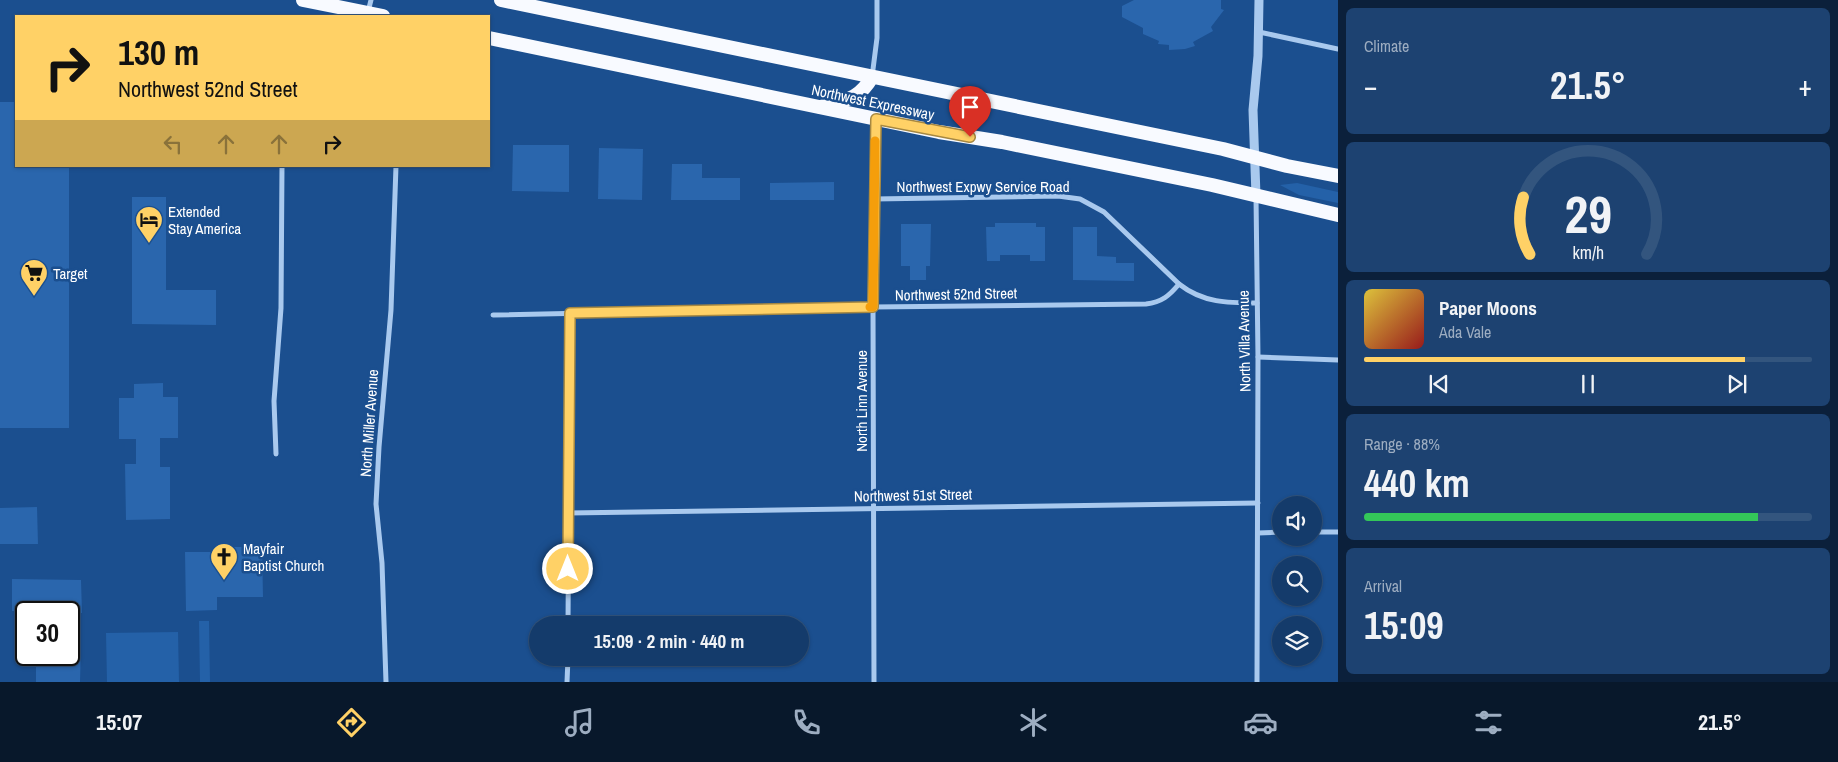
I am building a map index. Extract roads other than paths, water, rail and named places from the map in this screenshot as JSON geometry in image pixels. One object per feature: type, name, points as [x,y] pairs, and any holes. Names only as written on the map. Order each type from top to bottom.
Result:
[{"type":"highway","points":[[303,0],[368,10],[380,15]]},
{"type":"highway","name":"Northwest Expressway","points":[[501,0],[1223,149],[1254,158],[1338,176]]},
{"type":"highway","name":"Northwest Expressway","points":[[490,38],[821,108],[1212,185],[1338,215]]},
{"type":"highway","points":[[821,108],[860,94],[872,77]]},
{"type":"street","points":[[872,77],[877,38],[877,0]]},
{"type":"street","name":"North Villa Avenue","points":[[1257,682],[1258,357],[1253,110],[1259,32],[1259,0]]},
{"type":"street","points":[[1259,32],[1338,49]]},
{"type":"street","name":"North Linn Avenue","points":[[874,682],[873,307],[876,119]]},
{"type":"street","points":[[276,454],[274,401],[281,308],[282,167]]},
{"type":"street","name":"North Miller Avenue","points":[[386,682],[382,563],[376,504],[390,310],[396,167]]},
{"type":"street","name":"Northwest Expwy Service Road","points":[[874,199],[1058,196],[1080,199],[1104,212],[1179,284]]},
{"type":"street","points":[[1179,284],[1189,292],[1206,300],[1257,303]]},
{"type":"street","name":"Northwest 52nd Street","points":[[493,315],[873,307],[1146,304],[1156,303],[1165,299],[1179,284]]},
{"type":"street","points":[[568,616],[570,313]]},
{"type":"street","points":[[1258,357],[1338,360]]},
{"type":"street","name":"Northwest 51st Street","points":[[568,513],[1258,503]]},
{"type":"street","points":[[1258,533],[1272,532]]},
{"type":"street","points":[[1322,532],[1338,532]]},
{"type":"street","points":[[567,682],[568,666]]},
{"type":"place","name":"Extended Stay America","points":[[149,244]]},
{"type":"place","name":"Target","points":[[34,297]]},
{"type":"place","name":"Mayfair Baptist Church","points":[[224,581]]}]
